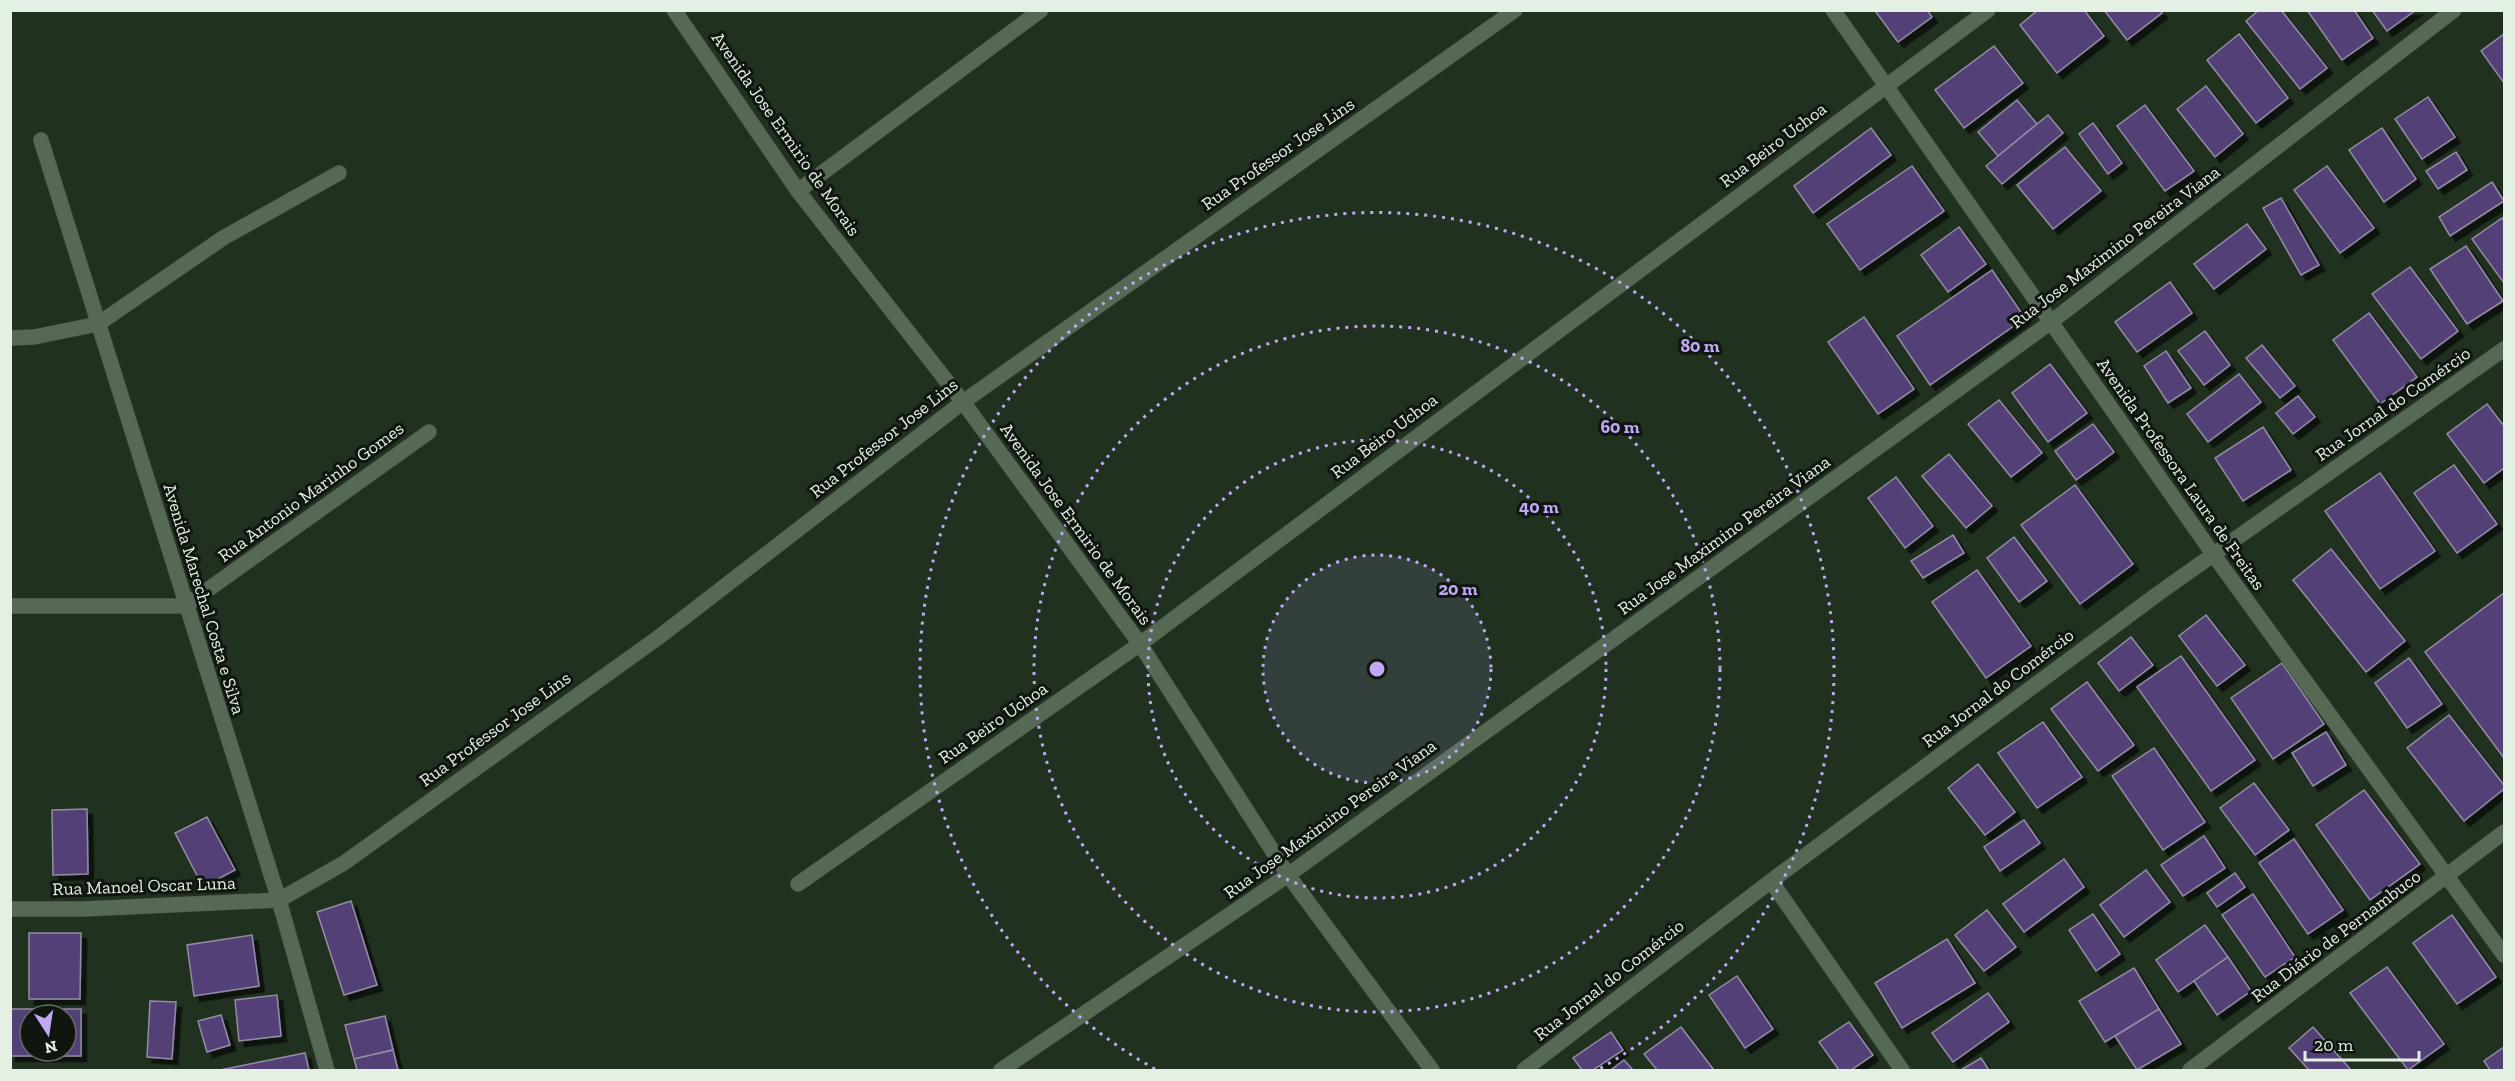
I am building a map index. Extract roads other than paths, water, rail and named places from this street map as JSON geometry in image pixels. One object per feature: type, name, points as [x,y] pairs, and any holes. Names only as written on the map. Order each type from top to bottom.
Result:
[{"type":"street","name":"Avenida Jose Ermirio de Morais","points":[[674,10],[798,191],[963,402],[1140,644],[1288,875],[1432,1071]]},
{"type":"street","points":[[798,191],[1041,10]]},
{"type":"street","name":"Rua Professor Jose Lins","points":[[279,900],[344,863],[659,637],[963,402],[1515,10]]},
{"type":"street","name":"Avenida Professora Laura de Freitas","points":[[1833,10],[2212,554],[2505,955]]},
{"type":"street","name":"Rua Beiro Uchoa","points":[[798,884],[1140,644],[1988,10]]},
{"type":"street","name":"Rua Jose Maximino Pereira Viana","points":[[1001,1071],[1288,875],[2050,322],[2454,10]]},
{"type":"street","name":"Avenida Marechal Costa e Silva","points":[[41,140],[185,606],[279,900],[327,1071]]},
{"type":"street","points":[[10,338],[34,337],[98,324],[223,238],[339,173]]},
{"type":"street","name":"Rua Jornal do Comércio","points":[[1524,1071],[1770,881],[2212,554],[2505,349]]},
{"type":"street","name":"Rua Antonio Marinho Gomes","points":[[185,606],[429,432]]},
{"type":"street","points":[[10,606],[185,606]]},
{"type":"street","name":"Rua Diário de Pernambuco","points":[[2190,1071],[2505,832]]},
{"type":"street","points":[[1770,881],[1902,1071]]},
{"type":"street","name":"Rua Manoel Oscar Luna","points":[[10,909],[84,909],[279,900]]}]
